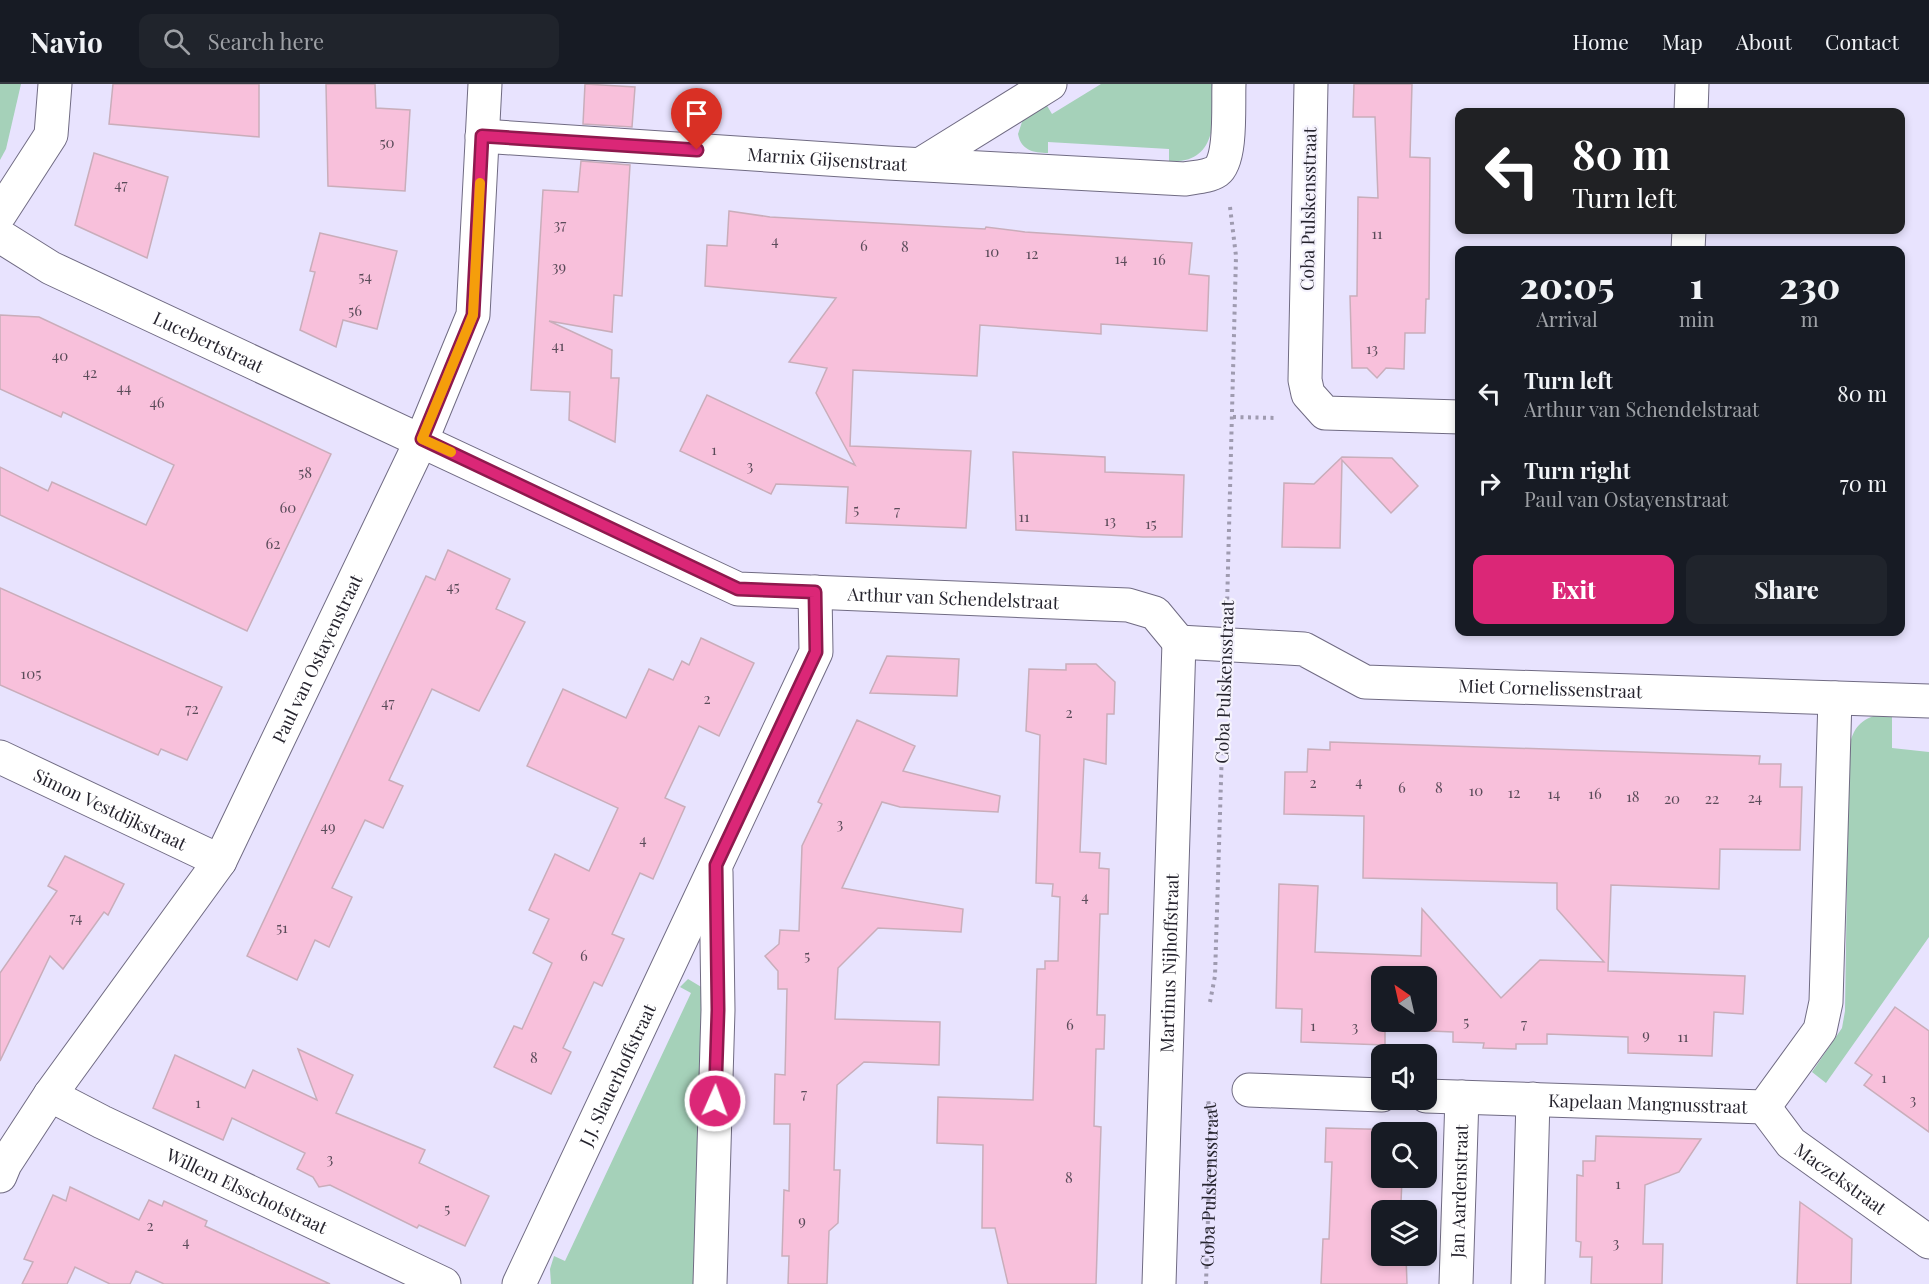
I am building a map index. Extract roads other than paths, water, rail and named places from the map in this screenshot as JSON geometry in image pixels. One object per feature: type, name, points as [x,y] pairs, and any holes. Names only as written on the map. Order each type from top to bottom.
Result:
[{"type":"street","points":[[0,214],[51,135],[55,84]]},
{"type":"street","name":"Paul van Ostayenstraat","points":[[0,1176],[4,1164],[50,1095],[220,861],[422,439],[473,315],[485,84]]},
{"type":"street","name":"Marnix Gijsenstraat","points":[[921,164],[1050,84]]},
{"type":"street","name":"Marnix Gijsenstraat","points":[[482,136],[1185,179],[1208,175],[1218,170],[1226,159],[1229,84]]},
{"type":"street","name":"Coba Pulskensstraat","points":[[1311,84],[1305,380],[1308,394],[1325,413],[1455,417]]},
{"type":"street","points":[[1691,108],[1692,84]]},
{"type":"street","name":"Lucebertstraat","points":[[0,236],[51,268],[422,439]]},
{"type":"street","name":"Arthur van Schendelstraat","points":[[422,439],[738,589],[1128,605],[1155,613],[1179,642]]},
{"type":"street","name":"J.J. Slauerhoffstraat","points":[[519,1284],[816,652],[815,592]]},
{"type":"street","name":"Miet Cornelissenstraat","points":[[1179,642],[1304,650],[1365,682],[1929,701]]},
{"type":"street","name":"Martinus Nijhoffstraat","points":[[1159,1284],[1179,642]]},
{"type":"street","name":"Kapelaan Mangnusstraat","points":[[1437,1096],[1764,1107],[1821,1030],[1826,1002],[1835,698]]},
{"type":"street","name":"Simon Vestdijkstraat","points":[[0,757],[220,861]]},
{"type":"street","name":"J.J. Slauerhoffstraat","points":[[710,1284],[718,1010],[716,865]]},
{"type":"street","points":[[1249,1090],[1371,1095]]},
{"type":"street","name":"Willem Elsschotstraat","points":[[50,1095],[102,1122],[444,1284]]},
{"type":"street","name":"Jan Aardenstraat","points":[[1456,1284],[1462,1097]]},
{"type":"street","points":[[1528,1284],[1533,1099]]},
{"type":"street","name":"Maczekstraat","points":[[1764,1107],[1791,1143],[1929,1242]]}]
